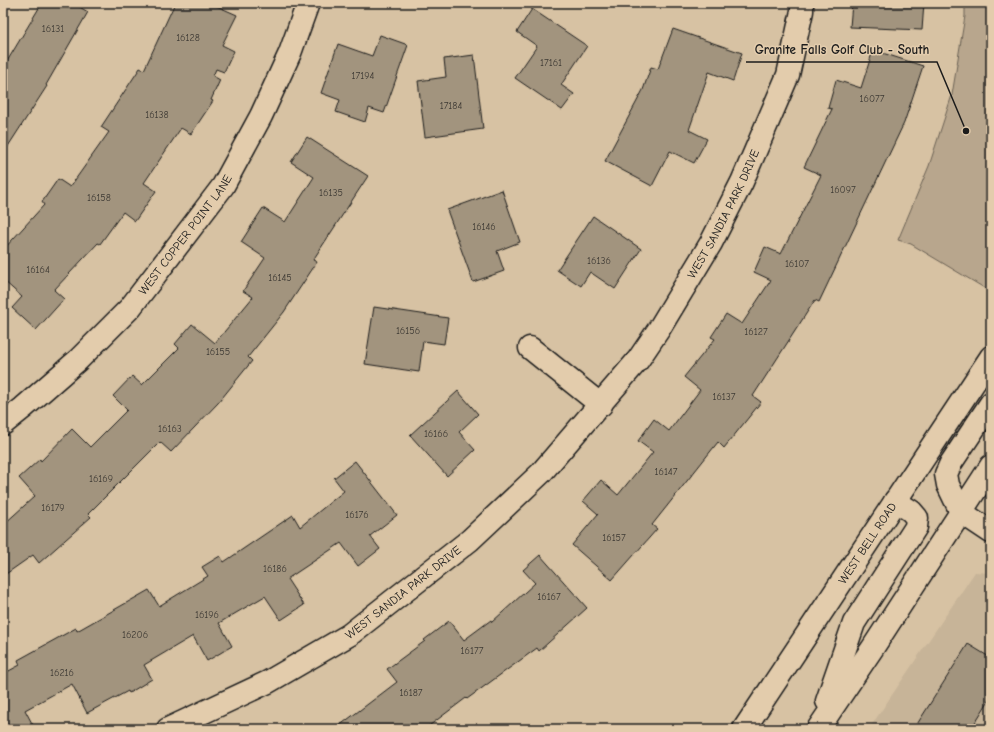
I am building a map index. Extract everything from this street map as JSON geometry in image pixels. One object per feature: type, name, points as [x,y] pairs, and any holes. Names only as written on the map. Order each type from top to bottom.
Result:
[{"type":"street","name":"WEST COPPER POINT LANE","points":[[3,424],[78,360],[130,308],[223,186],[261,116],[290,53],[308,3]]},
{"type":"street","name":"WEST SANDIA PARK DRIVE","points":[[168,729],[268,682],[349,635],[470,540],[541,473],[638,360],[659,329],[711,243],[742,182],[788,75],[802,11],[802,3]]},
{"type":"street","points":[[530,348],[600,405]]},
{"type":"street","name":"WEST BELL ROAD","points":[[744,729],[991,357]]},
{"type":"street","points":[[991,403],[946,474],[948,485],[961,512],[991,532]]},
{"type":"street","points":[[818,729],[991,466]]},
{"type":"street","points":[[818,729],[854,623],[916,527],[917,518],[911,511],[895,501]]},
{"type":"shaded area","points":[[965,3],[991,3],[991,292],[911,244],[898,240],[929,166],[952,95],[965,16]]},
{"type":"shaded area","points":[[975,572],[991,573],[991,729],[869,729]]},
{"type":"building","points":[[42,3],[73,3],[88,12],[46,85],[47,86],[3,154],[3,68]]},
{"type":"building","points":[[175,3],[210,3],[237,15],[222,45],[234,51],[224,72],[216,69],[213,76],[220,80],[211,100],[213,101],[191,134],[181,128],[144,183],[156,191],[135,221],[123,212],[100,244],[98,243],[54,290],[64,299],[36,330],[12,308],[22,297],[3,280],[3,250],[44,205],[42,202],[58,179],[70,187],[109,132],[101,127],[140,68],[144,70]]},
{"type":"building","points":[[852,3],[924,3],[922,30],[850,27]]},
{"type":"building","points":[[532,9],[587,46],[561,85],[574,94],[562,110],[515,78],[537,46],[517,32]]},
{"type":"building","points":[[673,29],[742,53],[733,81],[709,72],[689,130],[707,139],[694,163],[670,151],[652,186],[605,161],[643,90],[651,67],[658,69]]},
{"type":"building","points":[[380,35],[408,45],[384,113],[369,108],[365,122],[336,112],[340,100],[321,93],[338,44],[372,56]]},
{"type":"building","points":[[873,50],[923,66],[904,123],[819,302],[815,300],[753,396],[761,402],[724,448],[718,442],[652,525],[657,529],[612,580],[572,545],[598,514],[583,501],[601,480],[618,495],[653,452],[638,441],[654,419],[669,431],[700,390],[684,377],[715,339],[711,337],[726,314],[742,324],[771,280],[754,272],[765,247],[781,254],[821,175],[804,167],[832,109],[828,108],[836,80],[861,88]]},
{"type":"building","points":[[474,55],[483,129],[425,137],[418,81],[446,77],[444,59]]},
{"type":"building","points":[[307,137],[368,176],[313,260],[317,262],[284,312],[248,357],[252,361],[218,403],[171,452],[160,442],[88,514],[91,517],[39,563],[33,555],[3,576],[3,525],[35,496],[19,478],[40,459],[41,461],[72,429],[90,447],[127,410],[113,396],[132,376],[142,385],[179,348],[175,344],[192,324],[215,343],[253,297],[243,291],[265,258],[241,242],[263,208],[285,222],[314,177],[291,162]]},
{"type":"building","points":[[502,190],[520,242],[497,251],[504,271],[473,282],[447,210]]},
{"type":"building","points":[[593,216],[641,249],[615,289],[590,272],[581,286],[557,270]]},
{"type":"building","points":[[374,307],[448,318],[444,344],[423,341],[419,372],[365,364]]},
{"type":"building","points":[[458,391],[478,414],[459,432],[475,450],[447,476],[410,435]]},
{"type":"building","points":[[355,461],[397,515],[370,536],[380,549],[358,566],[341,543],[287,579],[304,605],[281,620],[265,596],[219,623],[232,646],[207,661],[193,636],[144,665],[152,679],[129,693],[128,691],[87,713],[72,684],[25,710],[35,729],[3,729],[3,669],[5,673],[20,665],[18,660],[76,628],[77,631],[149,590],[159,606],[208,576],[202,567],[220,556],[224,562],[293,515],[300,527],[344,491],[334,478]]},
{"type":"building","points":[[540,555],[587,608],[539,651],[537,648],[425,729],[335,729],[397,682],[387,669],[449,621],[464,640],[491,620],[492,622],[535,583],[523,570]]},
{"type":"building","points":[[968,644],[991,658],[991,697],[971,729],[914,729]]},
{"type":"place","name":"Granite Falls Golf Club - South","points":[[966,131]]}]
